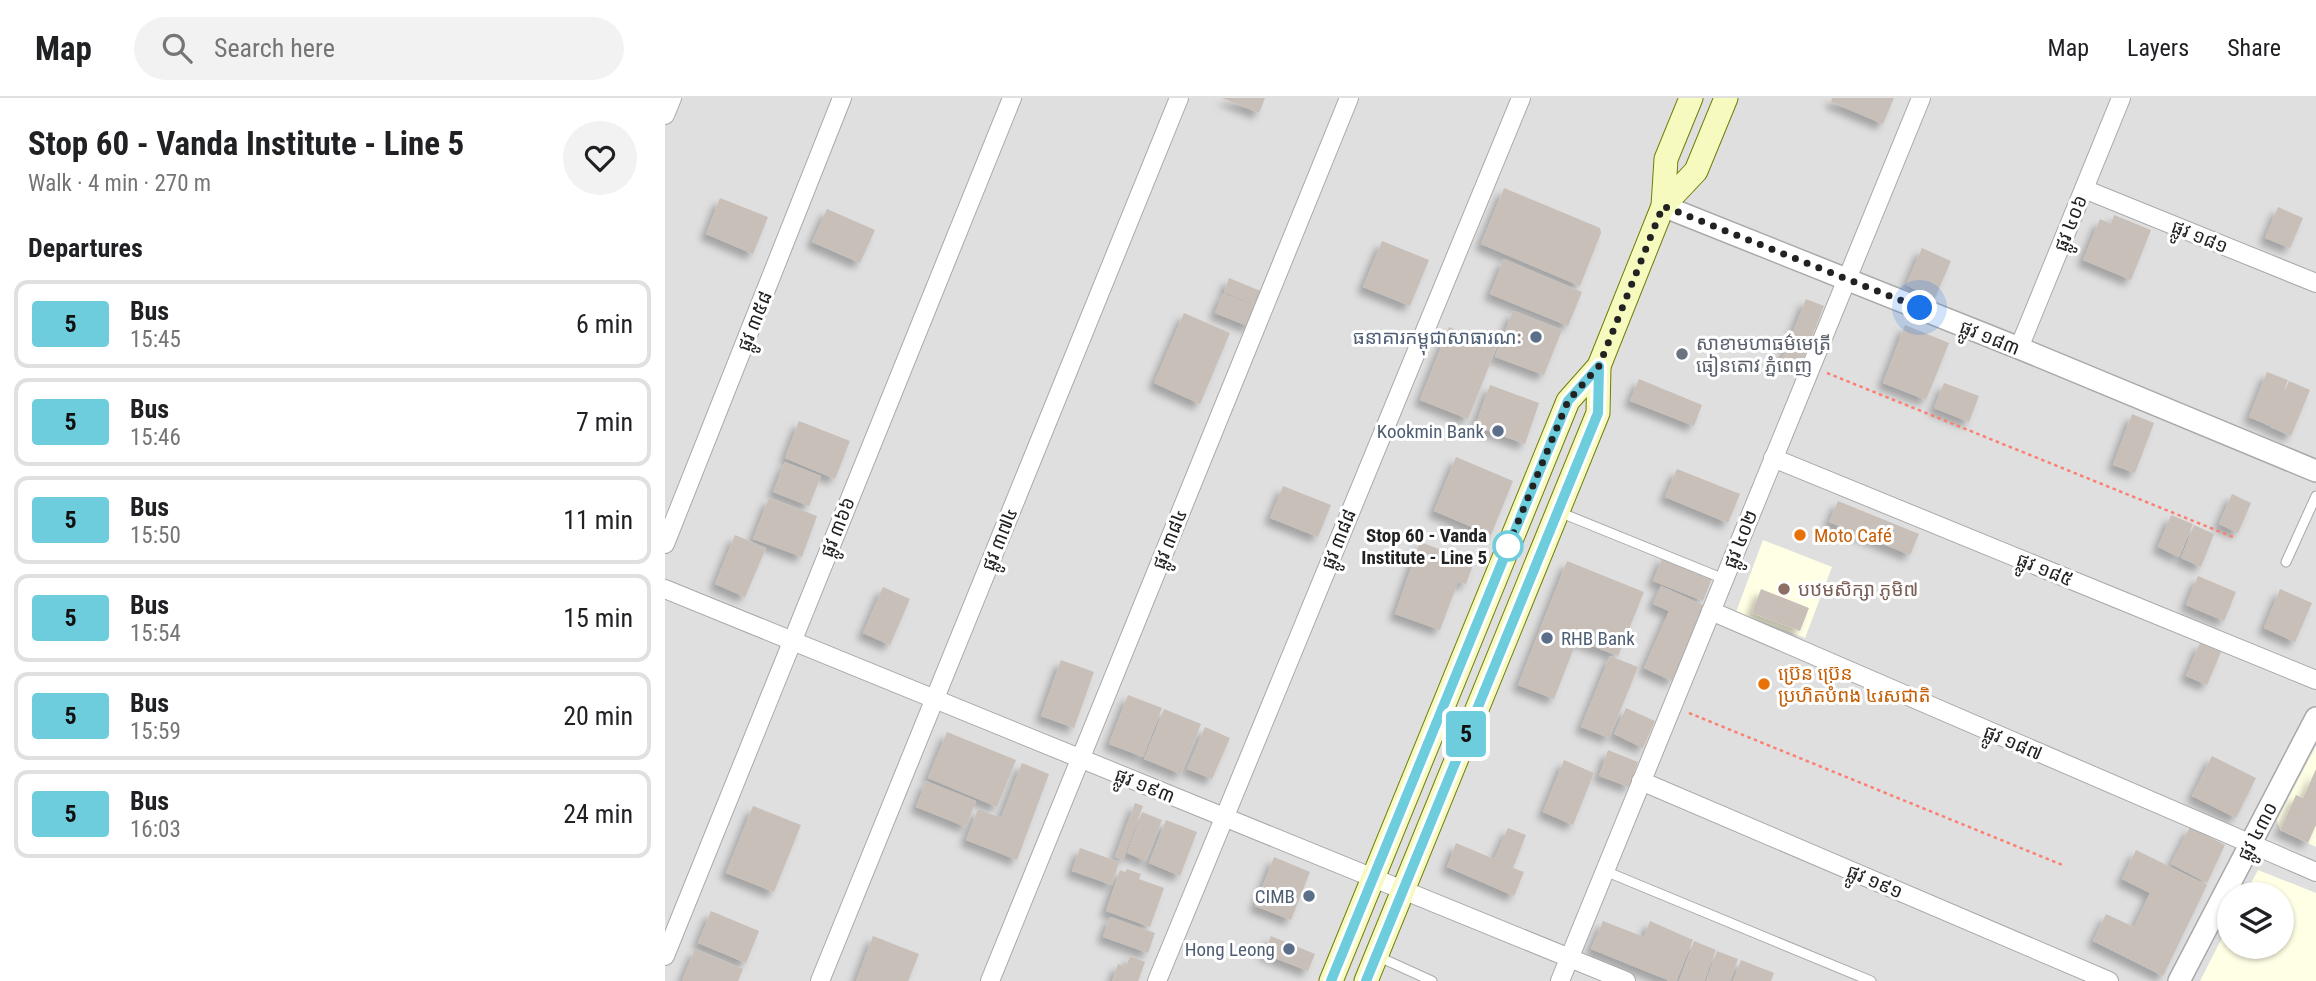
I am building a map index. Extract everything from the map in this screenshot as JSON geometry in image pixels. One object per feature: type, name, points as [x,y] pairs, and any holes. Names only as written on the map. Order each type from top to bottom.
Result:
[{"type":"main road","points":[[1331,981],[1568,401],[1599,366],[1663,206],[1666,159],[1691,98]]},
{"type":"main road","points":[[1663,206],[1696,171],[1726,98]]},
{"type":"main road","points":[[1366,981],[1598,413],[1599,366]]},
{"type":"street","points":[[665,116],[672,98]]},
{"type":"street","name":"ផ្លូវ ៣៥៨","points":[[665,544],[842,98]]},
{"type":"street","name":"ផ្លូវ ៣៦៦","points":[[665,956],[1012,98]]},
{"type":"street","name":"ផ្លូវ ៣៧៤","points":[[820,981],[1179,98]]},
{"type":"street","name":"ផ្លូវ ៣៨៤","points":[[990,981],[1349,98]]},
{"type":"street","name":"ផ្លូវ ៣៨៨","points":[[1157,981],[1521,98]]},
{"type":"street","name":"ផ្លូវ ៤០២","points":[[1560,981],[1920,98]]},
{"type":"street","name":"ផ្លូវ ៤០៦","points":[[2019,348],[2121,98]]},
{"type":"street","name":"ផ្លូវ ១៨១","points":[[2084,189],[2316,283]]},
{"type":"street","name":"ផ្លូវ ១៨៣","points":[[1663,206],[2019,348],[2316,471]]},
{"type":"street","name":"ផ្លូវ ១៨៥","points":[[1773,458],[2316,680]]},
{"type":"street","name":"ផ្លូវ ១៩៣","points":[[665,589],[1626,981]]},
{"type":"street","name":"ផ្លូវ ១៨៧","points":[[1711,611],[2316,872]]},
{"type":"street","name":"ផ្លូវ ៤៣០","points":[[2179,981],[2316,718]]},
{"type":"street","name":"ផ្លូវ ១៩១","points":[[1641,781],[2109,981]]},
{"type":"lane","points":[[2286,562],[2316,496]]},
{"type":"lane","points":[[1557,511],[1724,579]]},
{"type":"lane","points":[[1605,872],[1871,981]]},
{"type":"lane","points":[[1377,956],[1432,981]]},
{"type":"path","points":[[1811,367],[2233,537]]},
{"type":"path","points":[[1672,706],[2066,866]]},
{"type":"shaded area","points":[[665,98],[2316,98],[2316,981],[665,981]]},
{"type":"shaded area","name":"បឋមសិក្សា ភូមិ៧","points":[[1763,540],[1832,567],[1805,638],[1736,612]]},
{"type":"shaded area","points":[[2316,746],[2316,847],[2280,830],[2277,820]]},
{"type":"shaded area","points":[[2258,870],[2288,882],[2252,882]]},
{"type":"shaded area","points":[[2294,884],[2316,893],[2316,981],[2200,981],[2217,948],[2217,959],[2294,959]]},
{"type":"building","points":[[1222,98],[1265,98],[1259,113]]},
{"type":"building","points":[[1832,98],[1894,98],[1883,124],[1831,102]]},
{"type":"building","points":[[1504,188],[1600,228],[1601,233],[1580,286],[1481,244]]},
{"type":"building","points":[[720,198],[768,217],[753,254],[706,234]]},
{"type":"building","points":[[2278,207],[2303,218],[2290,248],[2265,238]]},
{"type":"building","points":[[827,209],[875,230],[860,263],[812,242]]},
{"type":"building","points":[[2114,215],[2151,230],[2131,280],[2083,260],[2100,219],[2111,224]]},
{"type":"building","points":[[1382,241],[1429,260],[1410,306],[1363,287]]},
{"type":"building","points":[[1922,248],[1951,261],[1933,302],[1923,298],[1925,294],[1906,285]]},
{"type":"building","points":[[1504,259],[1582,292],[1568,326],[1490,294]]},
{"type":"building","points":[[1229,278],[1263,292],[1258,306],[1224,292]]},
{"type":"building","points":[[1223,293],[1258,307],[1250,327],[1215,313]]},
{"type":"building","points":[[1806,299],[1824,306],[1800,367],[1782,359]]},
{"type":"building","points":[[1513,311],[1562,330],[1544,375],[1495,357]]},
{"type":"building","points":[[1184,313],[1230,333],[1200,404],[1154,383]]},
{"type":"building","points":[[1905,325],[1949,343],[1926,400],[1883,383]]},
{"type":"building","points":[[1449,327],[1497,346],[1468,419],[1420,400]]},
{"type":"building","points":[[2267,372],[2288,380],[2270,426],[2249,417]]},
{"type":"building","points":[[1639,379],[1702,405],[1694,426],[1630,401]]},
{"type":"building","points":[[2289,381],[2310,390],[2291,436],[2270,427]]},
{"type":"building","points":[[1944,383],[1979,396],[1969,422],[1934,408]]},
{"type":"building","points":[[1490,385],[1539,403],[1525,444],[1475,426]]},
{"type":"building","points":[[2132,414],[2154,423],[2135,473],[2113,465]]},
{"type":"building","points":[[799,421],[850,441],[835,479],[785,458]]},
{"type":"building","points":[[1456,457],[1513,481],[1491,535],[1434,511]]},
{"type":"building","points":[[785,462],[821,476],[809,506],[773,492]]},
{"type":"building","points":[[1677,469],[1740,494],[1728,523],[1665,497]]},
{"type":"building","points":[[1283,486],[1331,505],[1318,537],[1270,518]]},
{"type":"building","points":[[2232,494],[2251,503],[2238,533],[2219,524]]},
{"type":"building","points":[[769,498],[817,516],[802,557],[753,539]]},
{"type":"building","points":[[1838,501],[1919,534],[1910,555],[1829,522]]},
{"type":"building","points":[[2171,515],[2193,524],[2179,557],[2158,547]]},
{"type":"building","points":[[2194,525],[2214,534],[2201,567],[2181,558]]},
{"type":"building","points":[[735,535],[766,548],[745,597],[715,584]]},
{"type":"building","points":[[1420,542],[1474,562],[1466,584],[1458,582],[1440,630],[1395,614]]},
{"type":"building","points":[[1663,556],[1713,576],[1703,601],[1653,581]]},
{"type":"building","points":[[1567,561],[1644,592],[1618,656],[1577,640],[1554,699],[1518,685]]},
{"type":"building","points":[[2198,576],[2236,592],[2224,621],[2186,605]]},
{"type":"building","points":[[1661,586],[1705,606],[1672,681],[1644,668],[1669,611],[1653,604]]},
{"type":"building","points":[[883,587],[910,599],[890,645],[863,633]]},
{"type":"building","points":[[1761,589],[1809,608],[1800,631],[1752,613]]},
{"type":"building","points":[[2280,589],[2312,603],[2295,642],[2264,628]]},
{"type":"building","points":[[2200,643],[2221,652],[2207,685],[2186,676]]},
{"type":"building","points":[[1610,656],[1638,667],[1609,738],[1581,727]]},
{"type":"building","points":[[1061,660],[1094,672],[1074,728],[1041,716]]},
{"type":"building","points":[[1128,695],[1162,708],[1143,757],[1109,744]]},
{"type":"building","points":[[1626,708],[1655,721],[1643,748],[1614,734]]},
{"type":"building","points":[[1164,709],[1201,724],[1181,774],[1144,759]]},
{"type":"building","points":[[1205,727],[1230,738],[1212,779],[1187,769]]},
{"type":"building","points":[[947,732],[1016,760],[997,807],[928,778]]},
{"type":"building","points":[[1608,750],[1638,762],[1629,787],[1599,776]]},
{"type":"building","points":[[2212,756],[2256,778],[2236,818],[2192,796]]},
{"type":"building","points":[[1564,760],[1594,773],[1573,825],[1543,812]]},
{"type":"building","points":[[1022,763],[1049,774],[1017,860],[966,840],[978,809],[1001,818]]},
{"type":"building","points":[[2316,769],[2316,825],[2308,843],[2280,830],[2296,795],[2303,798]]},
{"type":"building","points":[[926,781],[976,801],[966,827],[916,807]]},
{"type":"building","points":[[1135,803],[1143,806],[1123,860],[1115,857]]},
{"type":"building","points":[[753,806],[801,825],[774,892],[726,873]]},
{"type":"building","points":[[1142,812],[1162,820],[1146,861],[1127,853]]},
{"type":"building","points":[[1166,820],[1197,832],[1180,876],[1149,863]]},
{"type":"building","points":[[2190,827],[2225,845],[2207,883],[2171,864]]},
{"type":"building","points":[[1508,828],[1526,835],[1513,868],[1524,872],[1514,896],[1447,867],[1456,843],[1494,859]]},
{"type":"building","points":[[1080,848],[1119,862],[1112,885],[1072,871]]},
{"type":"building","points":[[2136,850],[2207,885],[2163,976],[2093,941],[2106,914],[2134,927],[2150,893],[2122,879]]},
{"type":"building","points":[[1274,857],[1310,872],[1291,920],[1255,906]]},
{"type":"building","points":[[1127,869],[1141,874],[1139,879],[1164,888],[1150,927],[1106,911],[1120,870],[1125,872]]},
{"type":"building","points":[[711,911],[759,931],[746,963],[698,943]]},
{"type":"building","points":[[1110,917],[1155,933],[1148,953],[1103,937]]},
{"type":"building","points":[[1603,921],[1644,937],[1650,921],[1693,940],[1676,981],[1670,981],[1591,949]]},
{"type":"building","points":[[873,936],[919,954],[908,981],[856,981]]},
{"type":"building","points":[[1271,936],[1315,954],[1308,971],[1264,954]]},
{"type":"building","points":[[1694,941],[1716,950],[1704,981],[1679,981]]},
{"type":"building","points":[[695,949],[743,969],[738,981],[682,981]]},
{"type":"building","points":[[1717,951],[1738,959],[1730,981],[1706,981]]},
{"type":"building","points":[[1130,956],[1145,962],[1138,981],[1112,981],[1118,964],[1126,967]]},
{"type":"building","points":[[1741,960],[1774,973],[1771,981],[1733,981]]},
{"type":"bus line","name":"5","points":[[1331,981],[1568,401],[1599,366],[1598,413],[1366,981]]},
{"type":"place","name":"ធនាគារកម្ពុជាសាធារណៈ","points":[[1536,337]]},
{"type":"place","name":"សាខាមហាធម៌មេត្រី ធៀនតោវ ភ្នំពេញ","points":[[1682,354]]},
{"type":"place","name":"Kookmin Bank","points":[[1498,431]]},
{"type":"place","name":"Moto Café","points":[[1800,535]]},
{"type":"place","name":"Stop 60 - Vanda Institute - Line 5","points":[[1508,546]]},
{"type":"place","name":"បឋមសិក្សា ភូមិ៧","points":[[1784,589]]},
{"type":"place","name":"RHB Bank","points":[[1547,638]]},
{"type":"place","name":"ប្រ៊េន ប្រ៊េន ប្រហិតបំពង ៤រសជាតិ","points":[[1764,684]]},
{"type":"place","name":"CIMB","points":[[1309,896]]},
{"type":"place","name":"Hong Leong","points":[[1289,949]]},
{"type":"route","points":[[1508,546],[1506,551],[1568,401],[1599,366],[1663,206],[1920,308]]}]
